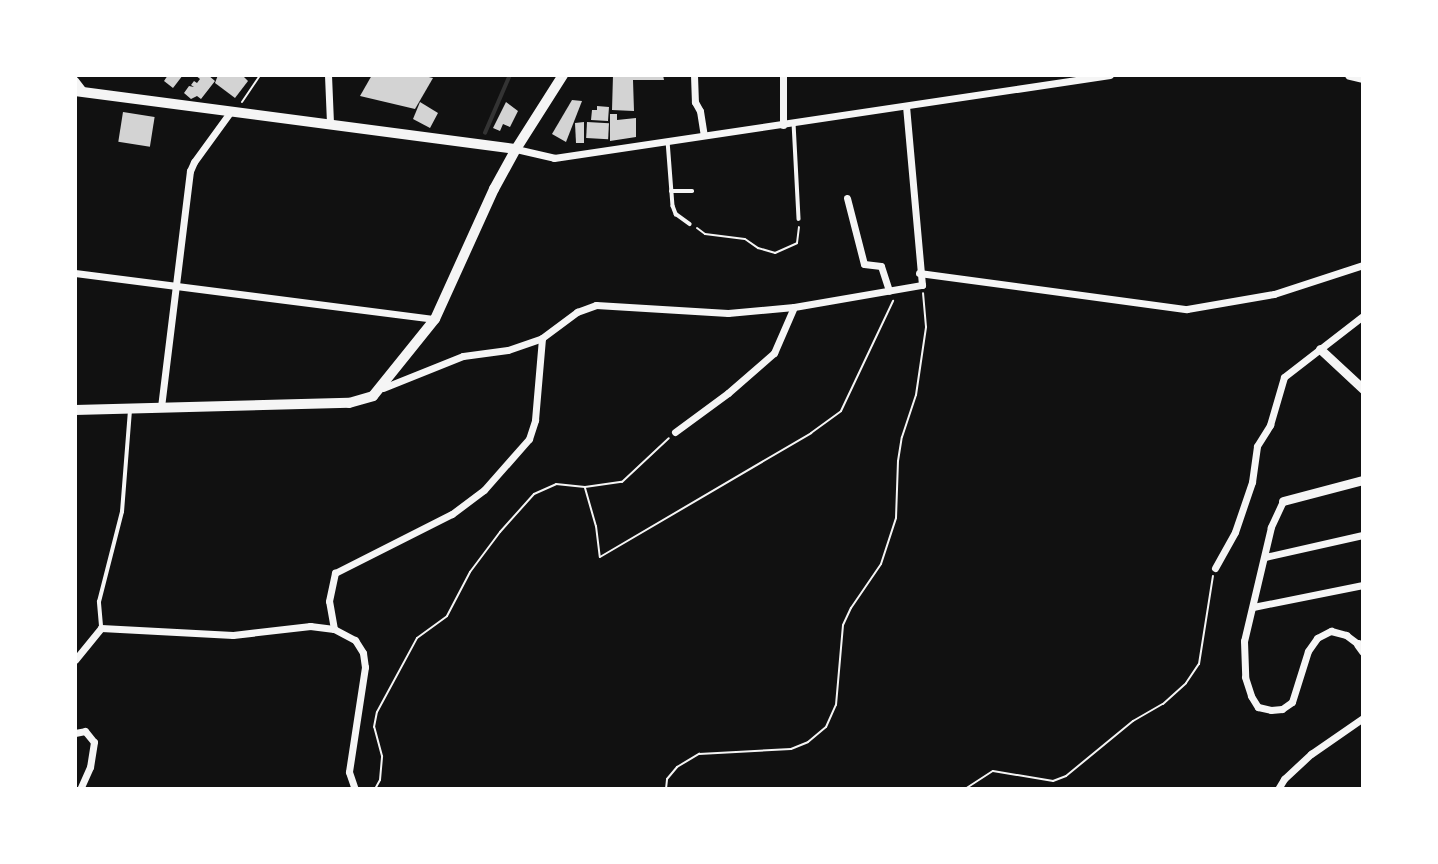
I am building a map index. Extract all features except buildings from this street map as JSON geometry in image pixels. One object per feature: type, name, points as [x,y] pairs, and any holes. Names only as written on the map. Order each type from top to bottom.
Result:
[{"type":"main road","points":[[75,410],[349,403],[363,401],[383,388],[435,319],[494,189],[563,75]]},
{"type":"main road","points":[[1350,75],[1363,78]]},
{"type":"main road","points":[[80,92],[516,149]]},
{"type":"street","points":[[328,75],[330,123]]},
{"type":"street","points":[[694,75],[695,102],[700,111],[704,135]]},
{"type":"street","points":[[783,75],[783,125]]},
{"type":"street","points":[[516,149],[554,158],[1110,75]]},
{"type":"street","points":[[75,80],[80,92]]},
{"type":"street","points":[[383,388],[453,359],[508,350],[542,338],[578,312],[596,305],[729,313],[794,307],[922,285],[906,107]]},
{"type":"street","points":[[161,407],[190,171],[233,111]]},
{"type":"street","points":[[847,198],[864,264],[881,266],[889,291]]},
{"type":"street","points":[[919,273],[1187,309],[1274,294],[1363,265]]},
{"type":"street","points":[[75,273],[435,319]]},
{"type":"street","points":[[674,432],[729,393],[774,353],[794,307]]},
{"type":"street","points":[[1215,568],[1236,532],[1252,482],[1257,446],[1270,425],[1284,377],[1363,316]]},
{"type":"street","points":[[334,629],[329,601],[335,573],[452,514],[484,489],[528,439],[535,420],[542,338]]},
{"type":"street","points":[[1320,349],[1363,389]]},
{"type":"street","points":[[1360,647],[1346,635],[1331,631],[1317,638],[1308,651],[1293,702],[1282,709],[1270,710],[1258,706],[1245,677],[1244,641],[1271,527],[1283,501],[1363,480]]},
{"type":"street","points":[[1265,557],[1363,535]]},
{"type":"street","points":[[1253,607],[1363,585]]},
{"type":"street","points":[[75,660],[101,628],[233,635],[310,626],[334,629],[355,640],[363,653],[365,667],[349,772],[355,789]]},
{"type":"street","points":[[1278,789],[1284,779],[1311,754],[1363,718]]},
{"type":"street","points":[[75,733],[85,731],[94,742],[90,767],[80,789]]},
{"type":"lane","points":[[794,123],[799,219]]},
{"type":"lane","points":[[668,139],[671,191],[676,214],[690,224]]},
{"type":"lane","points":[[671,191],[692,191]]},
{"type":"lane","points":[[101,628],[99,602],[122,512],[130,407]]},
{"type":"path","points":[[233,111],[260,75]]},
{"type":"path","points":[[690,224],[705,234],[745,239],[758,248],[775,253],[797,243],[799,219]]},
{"type":"path","points":[[666,789],[667,779],[677,767],[699,754],[791,749],[808,742],[826,727],[836,705],[843,625],[850,608],[881,564],[896,519],[898,461],[902,437],[916,395],[926,327],[922,285]]},
{"type":"path","points":[[585,487],[596,526],[600,557],[811,433],[841,411],[899,289]]},
{"type":"path","points":[[375,789],[380,780],[383,756],[374,727],[377,712],[417,638],[446,616],[470,572],[534,494],[556,484],[585,487],[622,482],[674,432]]},
{"type":"path","points":[[965,789],[993,771],[1053,781],[1066,776],[1133,722],[1163,704],[1186,683],[1199,664],[1215,568]]},
{"type":"waterway","points":[[485,133],[510,75]]}]
